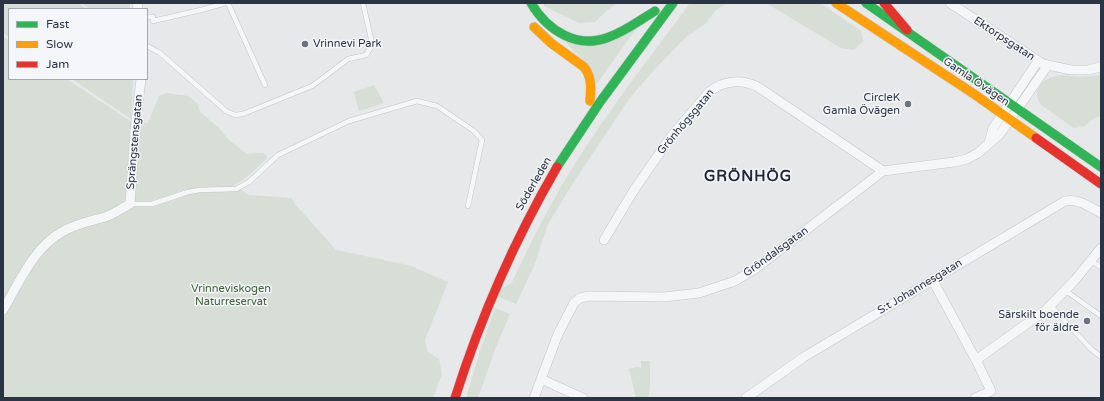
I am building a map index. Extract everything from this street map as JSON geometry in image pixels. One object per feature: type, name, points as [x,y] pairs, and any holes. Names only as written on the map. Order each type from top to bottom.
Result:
[{"type":"main road","points":[[531,3],[544,22],[553,30],[573,39],[583,40],[598,40],[608,37],[624,30],[655,11]]},
{"type":"main road","points":[[641,30],[661,3]]},
{"type":"main road","name":"Söderleden","points":[[455,398],[480,323],[504,265],[528,218],[578,135],[673,3]]},
{"type":"main road","name":"Gamla Övägen","points":[[836,3],[1002,114],[1101,184]]},
{"type":"main road","name":"Gamla Övägen","points":[[866,3],[907,30],[1018,110],[1101,167]]},
{"type":"main road","points":[[884,3],[907,30]]},
{"type":"main road","points":[[529,20],[541,34],[584,67],[588,72],[591,84],[590,101]]},
{"type":"main road","points":[[582,113],[604,82]]},
{"type":"street","name":"Ektorpsgatan","points":[[950,3],[1038,61],[1048,65],[1071,70],[1088,70],[1101,67]]},
{"type":"street","name":"Ektorpsgatan","points":[[1002,114],[1038,61]]},
{"type":"street","name":"Ektorpsgatan","points":[[1010,120],[1048,65]]},
{"type":"street","name":"Sprängstensgatan","points":[[3,310],[27,270],[49,241],[62,232],[107,216],[130,204],[134,138],[141,80]]},
{"type":"street","name":"Grönhögsgatan","points":[[604,240],[634,190],[670,138],[709,92],[716,86],[723,84],[741,81],[751,83],[883,171]]},
{"type":"street","points":[[989,143],[993,128],[1002,114]]},
{"type":"street","points":[[883,171],[967,159],[978,153],[1000,134],[1010,120]]},
{"type":"street","name":"Gröndalsgatan","points":[[534,398],[560,328],[574,303],[580,298],[589,296],[680,296],[699,293],[735,281],[756,269],[883,171]]},
{"type":"street","name":"S:t Johannesgatan","points":[[746,398],[804,357],[1065,201],[1078,201],[1101,212]]},
{"type":"street","points":[[976,360],[1051,306],[1066,291],[1101,248]]},
{"type":"street","points":[[932,280],[976,360],[991,391],[975,398]]},
{"type":"street","points":[[541,379],[583,398]]},
{"type":"lane","points":[[148,17],[153,19],[201,10],[227,3],[265,86]]},
{"type":"lane","points":[[148,47],[160,53],[226,112],[235,116],[312,86],[348,59],[366,55],[371,47],[371,39],[363,3]]},
{"type":"lane","name":"Sprängstensgatan","points":[[130,204],[152,204],[188,192],[200,190],[236,189],[249,182],[278,155],[349,121],[417,101],[437,106],[474,132],[482,140],[468,206]]},
{"type":"lane","points":[[1091,261],[1101,267]]},
{"type":"lane","points":[[1066,291],[1101,316]]},
{"type":"lane","points":[[1051,306],[1101,358]]},
{"type":"green space","points":[[3,3],[78,3],[86,8],[8,8],[8,36],[3,33]]},
{"type":"green space","points":[[81,3],[130,3],[130,8],[88,8]]},
{"type":"green space","points":[[527,3],[565,41],[637,27],[597,84],[584,61]]},
{"type":"green space","points":[[544,3],[618,3],[606,11],[595,22],[579,23],[544,6]]},
{"type":"green space","points":[[690,3],[728,3],[716,10],[705,24],[685,38],[629,99],[573,183],[548,224],[534,266],[516,304],[497,296],[503,288],[512,282],[536,233],[583,151]]},
{"type":"green space","points":[[766,3],[820,3],[861,31],[863,41],[854,50],[841,48]]},
{"type":"green space","name":"Vrinneviskogen Naturreservat","points":[[3,36],[8,39],[8,80],[68,80],[130,121],[148,123],[159,96],[167,93],[188,96],[197,103],[200,112],[218,127],[229,140],[247,154],[263,153],[268,157],[254,171],[234,185],[249,195],[292,198],[294,203],[336,250],[408,265],[448,282],[425,340],[427,351],[439,359],[442,374],[433,398],[3,398]]},
{"type":"green space","points":[[1060,75],[1081,77],[1101,75],[1101,116],[1094,118],[1084,127],[1080,126],[1074,128],[1041,105],[1037,94],[1040,85],[1044,81],[1054,76]]},
{"type":"green space","points":[[73,80],[133,80],[131,119]]},
{"type":"green space","points":[[374,85],[384,103],[359,111],[354,92]]},
{"type":"green space","points":[[495,308],[510,314],[496,347],[478,398],[466,398],[480,351]]},
{"type":"green space","points":[[641,361],[650,361],[650,389],[648,398],[636,398],[629,369],[637,367],[641,368]]},
{"type":"traffic: fast","points":[[531,3],[545,22],[554,29],[574,39],[586,41],[597,40],[615,35],[655,11]]},
{"type":"traffic: fast","points":[[557,167],[600,102],[673,3]]},
{"type":"traffic: fast","points":[[866,3],[1101,167]]},
{"type":"traffic: slow","points":[[836,3],[974,94],[1036,138]]},
{"type":"traffic: slow","points":[[534,27],[551,43],[584,67],[590,79],[590,101]]},
{"type":"traffic: jam","points":[[884,3],[907,30]]},
{"type":"traffic: jam","points":[[1036,138],[1101,184]]},
{"type":"traffic: jam","points":[[455,398],[487,308],[513,251],[557,167]]},
{"type":"place","name":"Vrinnevi Park","points":[[305,44]]},
{"type":"place","name":"CircleK Gamla Övägen","points":[[908,104]]},
{"type":"place","name":"Särskilt boende för äldre","points":[[1087,321]]},
{"type":"district","name":"GRÖNHÖG","points":[[748,177]]}]
